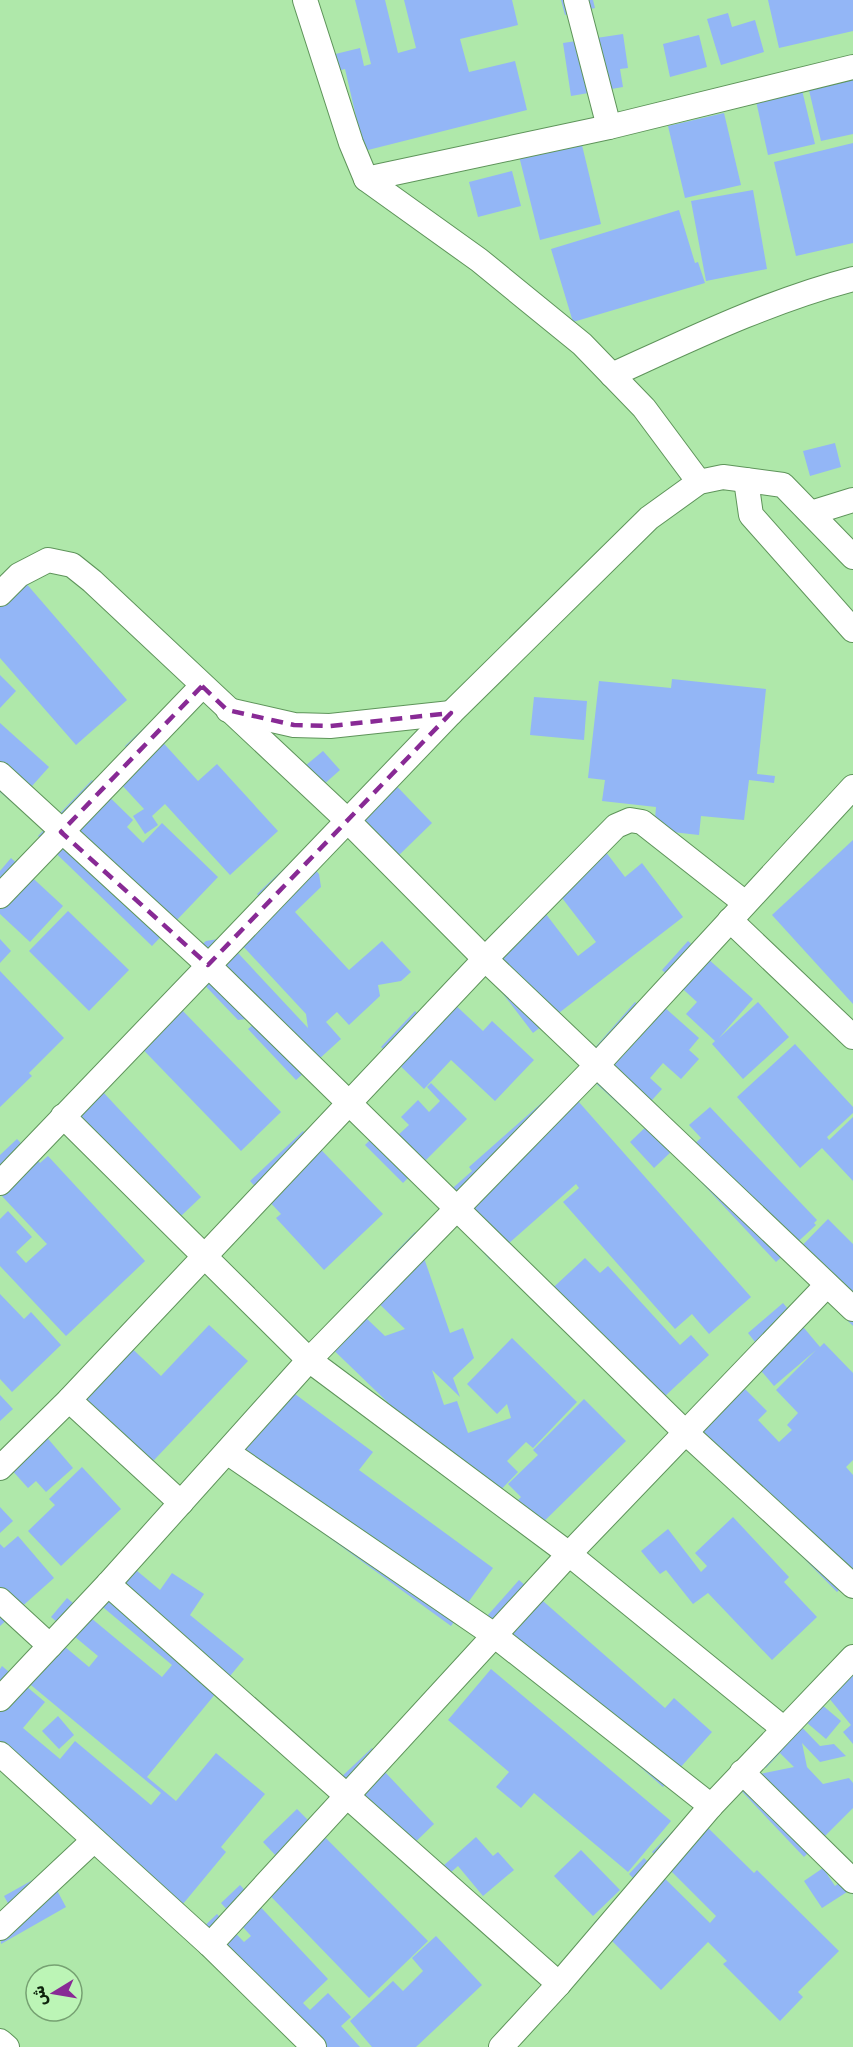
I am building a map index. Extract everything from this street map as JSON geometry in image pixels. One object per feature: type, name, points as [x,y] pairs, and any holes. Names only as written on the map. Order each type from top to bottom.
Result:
[{"type":"street","points":[[305,0],[351,143],[366,179],[479,260],[582,344],[644,408],[699,482]]},
{"type":"street","points":[[576,0],[609,127]]},
{"type":"street","points":[[366,179],[609,127],[853,67]]},
{"type":"street","points":[[612,375],[734,319],[815,289],[853,279]]},
{"type":"street","points":[[0,1183],[451,713],[649,518],[699,482],[723,477],[783,484],[853,556]]},
{"type":"street","points":[[746,480],[751,515],[853,630]]},
{"type":"street","points":[[812,513],[853,500]]},
{"type":"street","points":[[0,594],[19,575],[48,560],[72,565],[92,581],[227,710],[348,820],[485,959],[853,1309]]},
{"type":"street","points":[[0,896],[202,686]]},
{"type":"street","points":[[227,710],[294,725],[330,726],[451,713]]},
{"type":"street","points":[[0,774],[208,965],[685,1432],[853,1587]]},
{"type":"street","points":[[0,1699],[108,1584],[309,1359],[597,1065],[853,787]]},
{"type":"street","points":[[1,1464],[69,1400],[485,959],[616,826],[630,820],[638,820],[647,825],[737,912],[853,1037]]},
{"type":"street","points":[[63,1116],[309,1359],[569,1554],[784,1729]]},
{"type":"street","points":[[210,1945],[569,1554],[827,1285]]},
{"type":"street","points":[[69,1400],[181,1503]]},
{"type":"street","points":[[227,1452],[494,1635],[711,1806]]},
{"type":"street","points":[[108,1584],[559,1984]]},
{"type":"street","points":[[0,1600],[50,1646]]},
{"type":"street","points":[[501,2047],[559,1984],[711,1806],[853,1657]]},
{"type":"street","points":[[0,1754],[210,1945],[314,2047]]},
{"type":"street","points":[[742,1772],[853,1881]]},
{"type":"street","points":[[0,1928],[94,1840]]},
{"type":"street","points":[[0,2041],[7,2047]]},
{"type":"highlighted area","points":[[202,686],[227,710],[294,725],[330,726],[451,713],[208,965],[61,832]]},
{"type":"building","points":[[355,0],[385,0],[398,53],[416,48],[404,0],[512,0],[518,25],[460,39],[469,72],[515,61],[527,110],[364,151],[345,69],[320,75],[315,59],[360,48],[364,66],[371,64]]},
{"type":"building","points":[[561,0],[593,0],[595,8],[565,15]]},
{"type":"building","points":[[768,0],[853,0],[853,31],[779,48]]},
{"type":"building","points":[[728,13],[732,27],[755,20],[764,52],[721,65],[707,19]]},
{"type":"building","points":[[623,34],[628,68],[620,69],[623,87],[571,96],[563,43]]},
{"type":"building","points":[[699,35],[707,67],[670,77],[663,44]]},
{"type":"building","points":[[853,76],[853,134],[821,141],[808,86]]},
{"type":"building","points":[[802,90],[815,144],[768,155],[756,101]]},
{"type":"building","points":[[724,113],[741,185],[685,198],[668,126]]},
{"type":"building","points":[[581,141],[601,224],[540,240],[519,156]]},
{"type":"building","points":[[853,143],[853,243],[796,256],[774,162]]},
{"type":"building","points":[[512,171],[521,206],[478,217],[469,182]]},
{"type":"building","points":[[753,190],[767,269],[706,281],[691,201]]},
{"type":"building","points":[[679,210],[695,263],[698,262],[705,283],[573,322],[551,249]]},
{"type":"building","points":[[835,443],[841,467],[810,476],[803,451]]},
{"type":"building","points":[[18,574],[127,700],[76,745],[0,658],[0,590]]},
{"type":"building","points":[[0,675],[16,691],[0,708]]},
{"type":"building","points":[[672,679],[766,689],[757,774],[775,776],[774,783],[749,780],[744,820],[701,816],[699,835],[654,830],[656,807],[602,801],[605,780],[588,778],[599,681],[671,688]]},
{"type":"building","points":[[534,697],[587,701],[584,740],[530,735]]},
{"type":"building","points":[[0,723],[49,767],[15,805],[0,792]]},
{"type":"building","points":[[147,725],[198,781],[217,764],[278,831],[230,875],[165,804],[152,816],[158,825],[145,834],[133,816],[144,809],[107,769],[128,750],[125,746]]},
{"type":"building","points":[[323,751],[340,770],[322,786],[305,766]]},
{"type":"building","points":[[386,775],[432,823],[395,859],[349,810]]},
{"type":"building","points":[[92,780],[133,820],[127,827],[143,843],[162,823],[218,877],[152,946],[38,836]]},
{"type":"building","points":[[853,840],[853,1004],[772,915]]},
{"type":"building","points":[[602,847],[625,877],[642,863],[683,917],[533,1033],[471,952],[536,901],[578,956],[596,942],[552,885]]},
{"type":"building","points":[[11,858],[63,906],[30,942],[0,914],[0,871]]},
{"type":"building","points":[[305,858],[319,874],[321,887],[295,912],[349,970],[382,941],[411,972],[401,981],[378,985],[380,996],[349,1025],[337,1012],[326,1022],[341,1039],[296,1080],[248,1029],[262,1017],[238,1020],[193,973],[191,955],[206,941],[224,938],[308,1028],[306,1014],[227,929],[260,898],[257,894],[293,860]]},
{"type":"building","points":[[68,911],[129,970],[89,1011],[29,951]]},
{"type":"building","points":[[0,939],[11,951],[0,963]]},
{"type":"building","points":[[688,941],[753,999],[719,1038],[758,1002],[789,1037],[743,1079],[712,1044],[715,1041],[686,1014],[697,1002],[662,970]]},
{"type":"building","points":[[0,971],[64,1038],[29,1073],[32,1076],[0,1107]]},
{"type":"building","points":[[450,1000],[483,1031],[492,1021],[534,1060],[495,1101],[451,1060],[424,1089],[381,1047],[415,1011],[428,1024]]},
{"type":"building","points":[[635,1002],[652,1018],[663,1006],[699,1038],[689,1050],[699,1059],[681,1079],[663,1063],[650,1078],[662,1089],[635,1119],[578,1067]]},
{"type":"building","points":[[181,1009],[281,1112],[241,1151],[129,1035]]},
{"type":"building","points":[[795,1044],[853,1107],[853,1113],[827,1137],[829,1140],[853,1117],[853,1181],[822,1148],[800,1168],[737,1097]]},
{"type":"building","points":[[88,1076],[201,1197],[163,1233],[50,1112]]},
{"type":"building","points":[[431,1083],[467,1119],[403,1183],[365,1145],[385,1125],[396,1137],[409,1125],[401,1117],[418,1100],[429,1112],[440,1101],[427,1087]]},
{"type":"building","points":[[563,1084],[751,1297],[709,1334],[692,1314],[675,1329],[563,1202],[579,1188],[576,1184],[490,1260],[438,1201],[472,1171],[469,1167]]},
{"type":"building","points":[[710,1107],[817,1220],[814,1223],[816,1225],[776,1262],[672,1151],[654,1168],[630,1142],[652,1121],[683,1154],[701,1138],[689,1125]]},
{"type":"building","points":[[303,1131],[383,1214],[324,1270],[276,1218],[281,1214],[250,1181]]},
{"type":"building","points":[[17,1139],[40,1163],[48,1156],[145,1261],[66,1336],[0,1266],[0,1219],[8,1211],[32,1237],[16,1252],[26,1263],[47,1244],[0,1194],[0,1155]]},
{"type":"building","points":[[828,1219],[853,1244],[853,1326],[787,1261]]},
{"type":"building","points":[[415,1232],[450,1333],[463,1328],[474,1358],[453,1378],[460,1397],[432,1370],[444,1405],[457,1401],[468,1433],[511,1418],[507,1404],[497,1414],[467,1384],[512,1338],[577,1402],[533,1448],[526,1442],[507,1461],[518,1472],[490,1501],[319,1336],[365,1317],[385,1336],[405,1329],[362,1287]]},
{"type":"building","points":[[585,1258],[600,1273],[608,1266],[680,1345],[691,1335],[709,1355],[648,1412],[543,1297]]},
{"type":"building","points":[[0,1294],[24,1319],[31,1312],[61,1345],[12,1392],[0,1379]]},
{"type":"building","points":[[783,1303],[820,1347],[824,1343],[853,1373],[853,1460],[846,1467],[853,1475],[853,1576],[837,1592],[676,1429],[726,1408],[745,1389],[767,1411],[758,1420],[779,1442],[792,1430],[787,1425],[798,1413],[776,1390],[816,1350],[774,1386],[752,1360],[762,1351],[748,1333]]},
{"type":"building","points":[[209,1325],[248,1361],[138,1477],[60,1403],[121,1338],[161,1376]]},
{"type":"building","points":[[291,1391],[373,1452],[359,1470],[493,1568],[451,1626],[218,1457]]},
{"type":"building","points":[[0,1395],[13,1409],[0,1421]]},
{"type":"building","points":[[584,1399],[626,1441],[527,1538],[504,1514],[521,1497],[508,1484],[538,1455],[533,1450]]},
{"type":"building","points":[[38,1427],[73,1468],[46,1492],[36,1481],[28,1488],[1,1458]]},
{"type":"building","points":[[82,1467],[121,1509],[61,1566],[28,1531],[55,1505],[49,1499]]},
{"type":"building","points":[[0,1507],[13,1521],[0,1533]]},
{"type":"building","points":[[733,1517],[789,1577],[784,1582],[817,1617],[772,1660],[708,1593],[693,1604],[666,1570],[660,1574],[641,1551],[668,1529],[701,1572],[707,1566],[695,1553]]},
{"type":"building","points":[[18,1536],[54,1578],[0,1626],[0,1544],[4,1548]]},
{"type":"building","points":[[124,1560],[160,1590],[172,1573],[204,1594],[190,1615],[244,1659],[147,1777],[176,1801],[216,1753],[265,1794],[221,1847],[226,1852],[178,1910],[0,1761],[0,1669],[2,1666],[45,1702],[23,1728],[60,1759],[75,1741],[151,1805],[161,1793],[14,1671],[46,1631],[89,1667],[98,1656],[51,1617],[67,1598],[162,1677],[172,1665],[92,1598]]},
{"type":"building","points":[[519,1580],[665,1708],[674,1698],[712,1732],[663,1787],[479,1625]]},
{"type":"building","points":[[853,1649],[853,1744],[843,1732],[851,1725],[815,1681]]},
{"type":"building","points":[[491,1669],[671,1821],[628,1872],[534,1793],[521,1808],[496,1787],[509,1772],[448,1720]]},
{"type":"building","points":[[808,1693],[841,1721],[826,1739],[793,1711]]},
{"type":"building","points":[[58,1716],[74,1735],[59,1749],[42,1731]]},
{"type":"building","points":[[792,1717],[820,1746],[834,1744],[846,1756],[820,1762],[802,1743],[807,1767],[823,1784],[849,1778],[853,1783],[853,1808],[804,1857],[731,1780],[794,1767],[780,1753],[766,1768],[749,1752]]},
{"type":"building","points":[[372,1748],[390,1768],[385,1772],[434,1824],[404,1853],[337,1781]]},
{"type":"building","points":[[297,1809],[428,1941],[369,1998],[254,1879],[277,1857],[263,1842]]},
{"type":"building","points":[[687,1817],[704,1824],[754,1873],[757,1870],[839,1951],[798,1992],[803,1997],[780,2021],[723,1964],[727,1961],[708,1942],[661,1990],[594,1923],[636,1881],[629,1874],[644,1858],[710,1923],[716,1916],[652,1852]]},
{"type":"building","points":[[476,1837],[493,1856],[498,1852],[514,1870],[483,1896],[458,1866],[449,1874],[443,1866]]},
{"type":"building","points":[[581,1850],[620,1890],[593,1916],[554,1876]]},
{"type":"building","points":[[823,1868],[835,1886],[853,1873],[853,1895],[850,1890],[822,1908],[804,1881]]},
{"type":"building","points":[[47,1872],[66,1907],[1,1944],[0,1924],[15,1916],[4,1896]]},
{"type":"building","points":[[240,1885],[328,1979],[303,2003],[310,2010],[328,1993],[351,2017],[341,2026],[360,2047],[325,2047],[196,1934],[217,1914],[244,1942],[251,1936],[221,1903]]},
{"type":"building","points":[[436,1936],[482,1985],[416,2047],[372,2047],[350,2021],[393,1981],[403,1991],[423,1971],[412,1958]]}]
